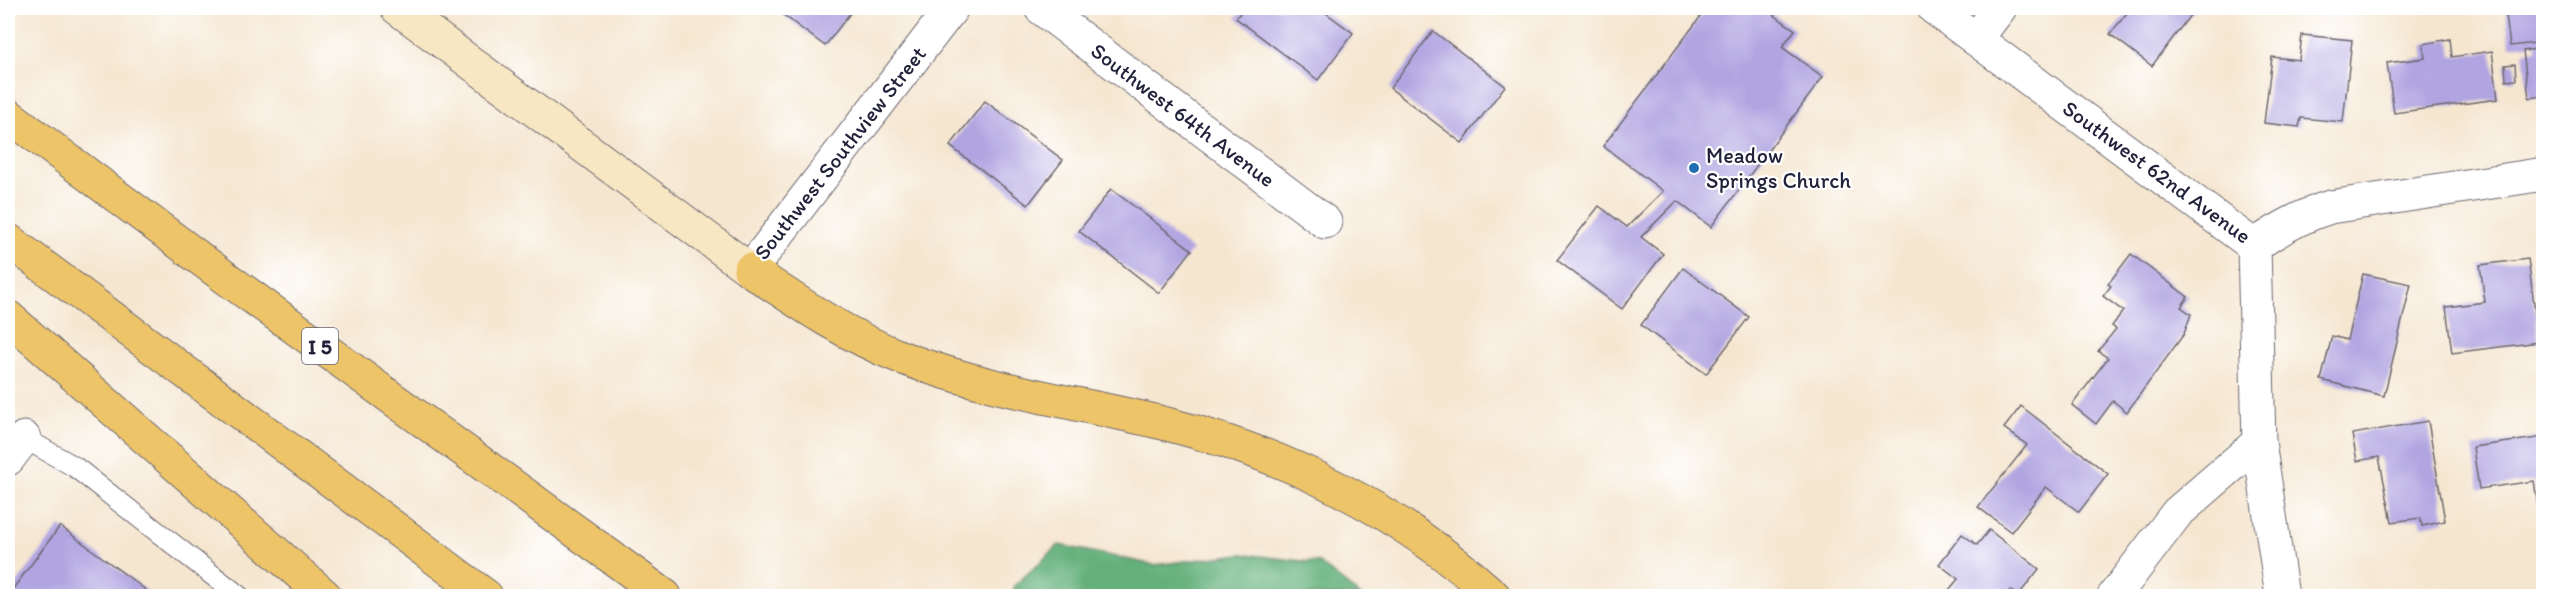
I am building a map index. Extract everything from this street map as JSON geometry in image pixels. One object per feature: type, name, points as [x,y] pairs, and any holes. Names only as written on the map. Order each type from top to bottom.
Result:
[{"type":"highway","name":"I 5","points":[[8,115],[226,278],[665,597]]},
{"type":"highway","points":[[8,240],[486,597]]},
{"type":"highway","points":[[750,270],[822,319],[912,361],[985,385],[1163,423],[1247,448],[1308,473],[1348,493],[1400,524],[1436,549],[1494,597]]},
{"type":"highway","points":[[8,317],[325,597]]},
{"type":"highway","points":[[634,573],[680,597]]},
{"type":"main road","points":[[397,8],[750,270]]},
{"type":"street","name":"Southwest Southview Street","points":[[750,270],[952,8]]},
{"type":"street","name":"Southwest 64th Avenue","points":[[1041,8],[1325,222]]},
{"type":"street","name":"Southwest 62nd Avenue","points":[[1934,8],[2254,246],[2280,228],[2307,214],[2330,207],[2544,174]]},
{"type":"street","points":[[1976,39],[2000,8]]},
{"type":"street","points":[[2254,246],[2259,442],[2282,597]]},
{"type":"street","points":[[2114,597],[2177,513],[2259,442]]},
{"type":"lane","points":[[16,449],[75,467],[239,597]]},
{"type":"green space","points":[[1059,545],[1154,565],[1242,554],[1319,563],[1361,596],[1014,596],[1014,586]]},
{"type":"building","points":[[774,8],[854,8],[825,46]]},
{"type":"building","points":[[1244,8],[1319,8],[1353,33],[1318,80],[1236,18]]},
{"type":"building","name":"Meadow Springs Church","points":[[1707,8],[1764,8],[1795,30],[1782,47],[1823,77],[1711,227],[1677,201],[1641,237],[1663,254],[1622,309],[1557,260],[1599,206],[1627,227],[1663,191],[1603,146]]},
{"type":"building","points":[[2131,8],[2191,8],[2194,10],[2152,66],[2110,34]]},
{"type":"building","points":[[2505,8],[2544,8],[2544,96],[2529,98],[2523,51],[2536,49],[2536,43],[2510,46]]},
{"type":"building","points":[[1433,31],[1505,86],[1462,143],[1390,88]]},
{"type":"building","points":[[2302,35],[2352,40],[2343,122],[2301,118],[2299,127],[2264,123],[2272,57],[2299,60]]},
{"type":"building","points":[[2450,39],[2452,57],[2492,51],[2498,99],[2394,113],[2387,63],[2425,58],[2423,44]]},
{"type":"building","points":[[2515,64],[2516,80],[2506,81],[2505,65]]},
{"type":"building","points":[[985,101],[1063,160],[1028,205],[950,146]]},
{"type":"building","points":[[1111,189],[1192,250],[1159,293],[1079,231]]},
{"type":"building","points":[[2131,254],[2188,297],[2181,307],[2191,314],[2184,334],[2127,412],[2113,401],[2096,424],[2072,405],[2108,358],[2098,351],[2116,329],[2112,326],[2123,311],[2103,296],[2111,286],[2108,284]]},
{"type":"building","points":[[2528,259],[2539,342],[2452,353],[2446,307],[2485,302],[2480,265]]},
{"type":"building","points":[[1683,268],[1749,317],[1706,374],[1641,325]]},
{"type":"building","points":[[2363,274],[2411,284],[2384,396],[2321,380],[2332,336],[2347,340]]},
{"type":"building","points":[[2021,406],[2108,474],[2079,512],[2046,487],[2011,532],[1978,507],[2027,445],[2004,428]]},
{"type":"building","points":[[2428,421],[2445,521],[2422,526],[2420,518],[2392,522],[2379,457],[2357,461],[2352,434]]},
{"type":"building","points":[[2544,437],[2544,520],[2540,520],[2534,481],[2479,489],[2473,447]]},
{"type":"building","points":[[60,526],[154,596],[11,596],[9,594]]},
{"type":"building","points":[[1989,530],[2039,569],[2018,596],[2010,590],[2005,596],[1944,596],[1958,579],[1939,564],[1962,534],[1977,545]]},
{"type":"place","name":"Meadow Springs Church","points":[[1694,168]]}]
